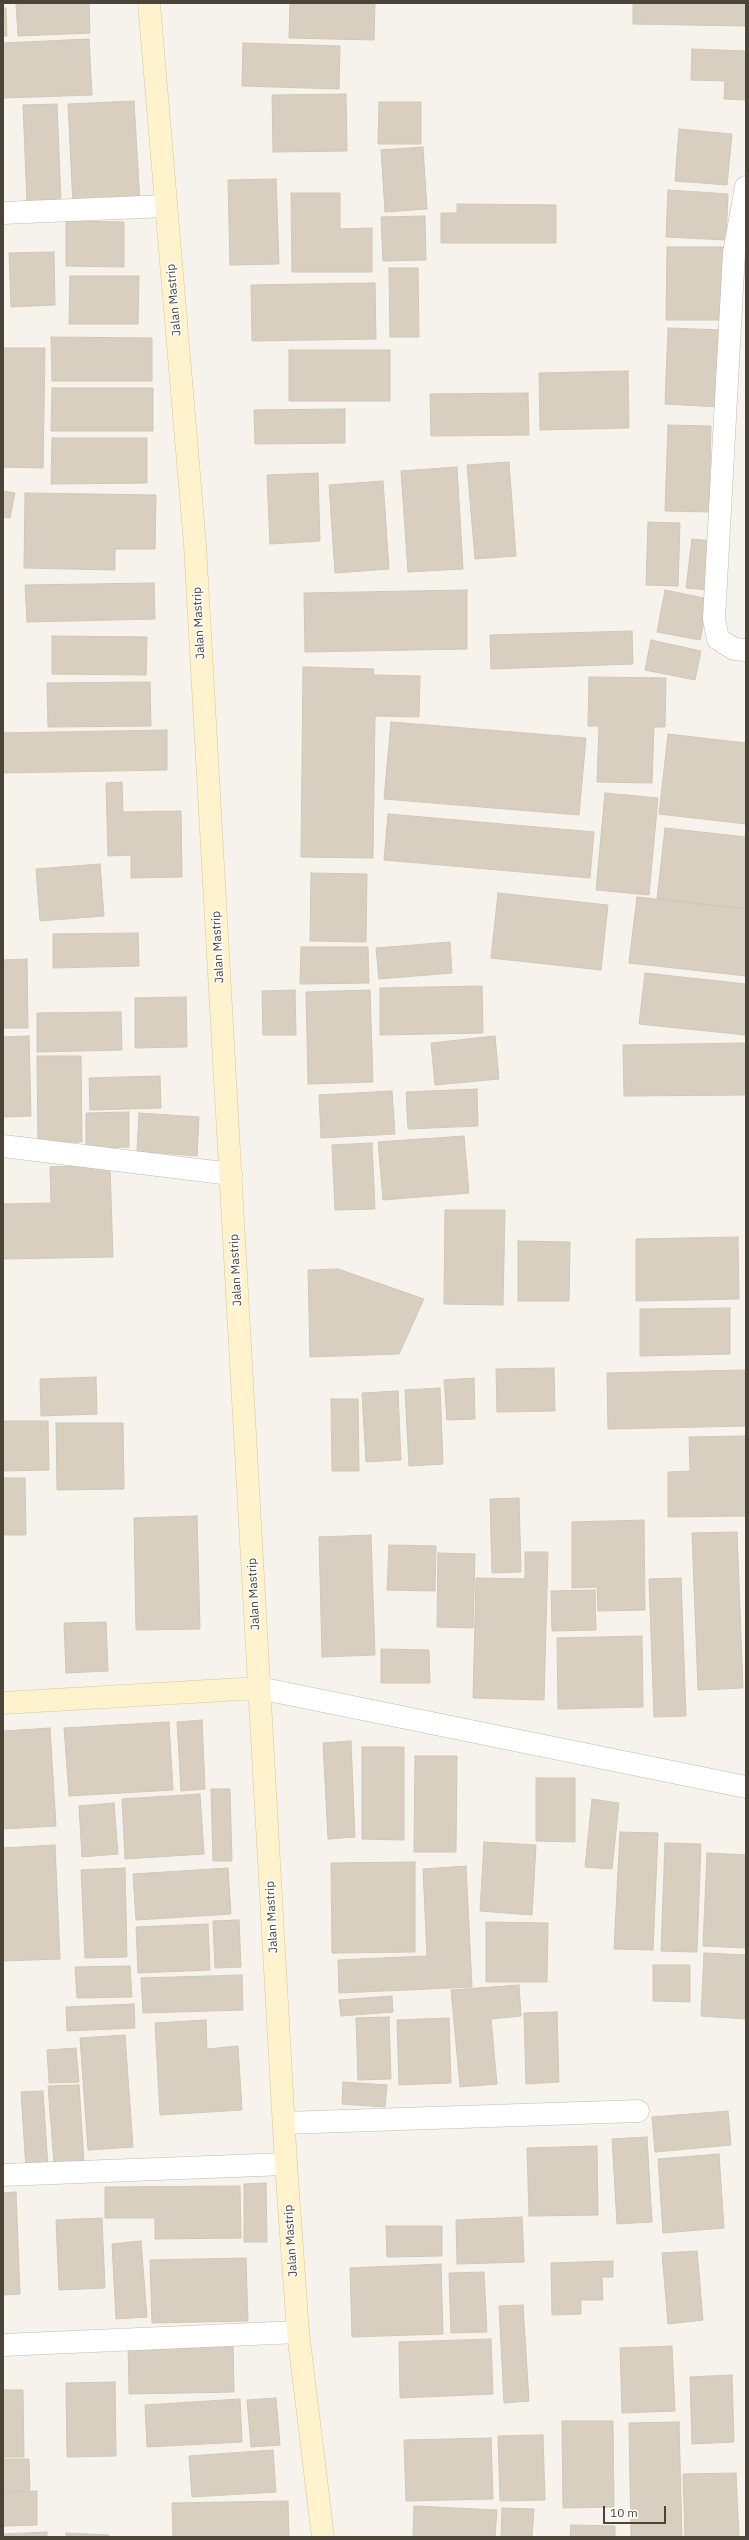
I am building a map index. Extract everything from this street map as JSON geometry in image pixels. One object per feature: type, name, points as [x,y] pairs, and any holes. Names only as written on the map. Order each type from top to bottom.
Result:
[{"type":"main road","name":"Jalan Mastrip","points":[[149,3],[195,545],[286,2164],[298,2332],[324,2537]]},
{"type":"main road","points":[[3,1703],[259,1688]]},
{"type":"street","points":[[746,187],[734,253],[714,619],[718,639],[734,649],[746,650]]},
{"type":"street","points":[[3,213],[166,206]]},
{"type":"street","points":[[3,1146],[231,1174]]},
{"type":"street","points":[[259,1688],[746,1787]]},
{"type":"street","points":[[284,2124],[638,2110]]},
{"type":"street","points":[[3,2175],[286,2164]]},
{"type":"street","points":[[3,2345],[298,2332]]},
{"type":"building","points":[[16,3],[89,3],[90,33],[18,36]]},
{"type":"building","points":[[290,3],[375,3],[374,40],[289,38]]},
{"type":"building","points":[[633,3],[746,3],[746,26],[633,24]]},
{"type":"building","points":[[3,8],[6,8],[7,36],[3,36]]},
{"type":"building","points":[[89,39],[92,95],[3,98],[3,43]]},
{"type":"building","points":[[243,43],[340,46],[339,89],[242,86]]},
{"type":"building","points":[[692,49],[746,51],[746,100],[724,99],[725,81],[691,80]]},
{"type":"building","points":[[346,94],[347,151],[273,152],[272,95]]},
{"type":"building","points":[[134,101],[140,203],[73,206],[68,104]]},
{"type":"building","points":[[379,102],[421,102],[421,144],[378,144]]},
{"type":"building","points":[[57,104],[61,203],[27,204],[23,105]]},
{"type":"building","points":[[679,129],[732,134],[727,185],[675,181]]},
{"type":"building","points":[[423,147],[427,209],[385,212],[381,150]]},
{"type":"building","points":[[276,179],[279,264],[230,265],[228,180]]},
{"type":"building","points":[[668,190],[728,194],[726,240],[666,237]]},
{"type":"building","points":[[291,193],[340,193],[340,229],[372,228],[372,272],[292,272]]},
{"type":"building","points":[[457,204],[556,205],[556,243],[441,243],[441,213],[457,213]]},
{"type":"building","points":[[425,216],[426,260],[383,261],[381,217]]},
{"type":"building","points":[[66,221],[124,222],[124,267],[66,266]]},
{"type":"building","points":[[667,247],[724,247],[724,320],[666,320]]},
{"type":"building","points":[[54,252],[55,305],[11,307],[9,253]]},
{"type":"building","points":[[389,268],[418,268],[419,337],[390,337]]},
{"type":"building","points":[[70,276],[139,276],[138,324],[69,324]]},
{"type":"building","points":[[375,283],[376,339],[252,341],[251,285]]},
{"type":"building","points":[[668,328],[722,330],[719,407],[665,404]]},
{"type":"building","points":[[51,337],[152,338],[152,381],[52,381]]},
{"type":"building","points":[[3,348],[45,348],[43,468],[3,467]]},
{"type":"building","points":[[289,350],[390,350],[390,401],[289,401]]},
{"type":"building","points":[[628,371],[629,428],[540,430],[539,373]]},
{"type":"building","points":[[52,388],[153,388],[153,431],[51,431]]},
{"type":"building","points":[[528,393],[529,435],[431,436],[430,394]]},
{"type":"building","points":[[345,409],[345,443],[255,444],[254,410]]},
{"type":"building","points":[[668,425],[711,426],[709,512],[665,511]]},
{"type":"building","points":[[52,438],[147,438],[147,483],[51,484]]},
{"type":"building","points":[[509,462],[516,556],[475,559],[467,465]]},
{"type":"building","points":[[457,467],[463,569],[408,572],[401,471]]},
{"type":"building","points":[[318,473],[320,541],[270,544],[267,475]]},
{"type":"building","points":[[383,481],[389,569],[335,573],[329,485]]},
{"type":"building","points":[[3,491],[15,493],[10,518],[3,517]]},
{"type":"building","points":[[25,493],[156,495],[155,549],[115,549],[115,570],[24,568]]},
{"type":"building","points":[[648,522],[680,523],[678,586],[646,585]]},
{"type":"building","points":[[692,539],[714,541],[708,590],[686,588]]},
{"type":"building","points":[[154,583],[155,619],[27,622],[25,585]]},
{"type":"building","points":[[467,590],[467,649],[305,652],[304,593]]},
{"type":"building","points":[[665,590],[709,599],[700,640],[657,632]]},
{"type":"building","points":[[632,631],[633,664],[491,669],[490,635]]},
{"type":"building","points":[[52,636],[147,637],[146,675],[52,674]]},
{"type":"building","points":[[651,640],[701,651],[695,680],[645,670]]},
{"type":"building","points":[[303,667],[374,669],[373,675],[420,676],[419,717],[375,716],[373,858],[301,857]]},
{"type":"building","points":[[589,677],[666,678],[665,727],[654,727],[652,783],[597,782],[599,726],[588,726]]},
{"type":"building","points":[[150,682],[151,726],[48,727],[47,683]]},
{"type":"building","points":[[391,722],[586,738],[579,815],[384,799]]},
{"type":"building","points":[[167,730],[167,770],[3,773],[3,733]]},
{"type":"building","points":[[668,734],[746,743],[746,824],[659,814]]},
{"type":"building","points":[[122,782],[123,812],[181,811],[182,877],[131,878],[131,855],[108,856],[106,783]]},
{"type":"building","points":[[605,793],[658,798],[649,895],[596,890]]},
{"type":"building","points":[[388,814],[594,832],[590,878],[384,860]]},
{"type":"building","points":[[665,828],[746,837],[746,909],[657,899]]},
{"type":"building","points":[[100,864],[104,916],[40,921],[36,869]]},
{"type":"building","points":[[311,873],[367,874],[366,942],[310,941]]},
{"type":"building","points":[[498,893],[608,905],[601,970],[491,958]]},
{"type":"building","points":[[637,897],[746,909],[746,976],[629,963]]},
{"type":"building","points":[[138,933],[139,966],[53,968],[53,934]]},
{"type":"building","points":[[450,942],[452,973],[379,979],[376,948]]},
{"type":"building","points":[[301,947],[368,947],[369,983],[300,984]]},
{"type":"building","points":[[27,959],[28,1028],[3,1028],[3,960]]},
{"type":"building","points":[[645,973],[746,984],[746,1035],[639,1024]]},
{"type":"building","points":[[482,986],[483,1033],[380,1035],[380,988]]},
{"type":"building","points":[[295,990],[296,1035],[263,1035],[262,991]]},
{"type":"building","points":[[370,990],[373,1082],[308,1084],[306,992]]},
{"type":"building","points":[[186,997],[187,1047],[135,1048],[135,998]]},
{"type":"building","points":[[121,1012],[122,1050],[37,1052],[37,1013]]},
{"type":"building","points":[[29,1036],[31,1116],[3,1117],[3,1037]]},
{"type":"building","points":[[495,1036],[499,1079],[435,1085],[431,1043]]},
{"type":"building","points":[[746,1043],[746,1095],[624,1096],[623,1045]]},
{"type":"building","points":[[37,1056],[81,1056],[82,1142],[38,1143]]},
{"type":"building","points":[[160,1076],[161,1108],[90,1110],[89,1078]]},
{"type":"building","points":[[477,1089],[478,1126],[408,1129],[406,1092]]},
{"type":"building","points":[[392,1091],[395,1134],[321,1138],[319,1095]]},
{"type":"building","points":[[129,1112],[129,1147],[86,1148],[86,1113]]},
{"type":"building","points":[[139,1113],[199,1117],[197,1156],[137,1151]]},
{"type":"building","points":[[464,1136],[469,1193],[383,1200],[378,1142]]},
{"type":"building","points":[[372,1143],[375,1209],[335,1210],[332,1145]]},
{"type":"building","points":[[110,1165],[113,1257],[3,1259],[3,1204],[51,1203],[50,1167]]},
{"type":"building","points":[[445,1210],[505,1210],[503,1305],[444,1304]]},
{"type":"building","points":[[738,1237],[739,1299],[636,1301],[636,1239]]},
{"type":"building","points":[[518,1241],[570,1242],[569,1301],[518,1301]]},
{"type":"building","points":[[338,1269],[424,1299],[399,1354],[310,1357],[308,1270]]},
{"type":"building","points":[[730,1308],[730,1354],[640,1356],[640,1309]]},
{"type":"building","points":[[554,1368],[555,1411],[497,1412],[496,1369]]},
{"type":"building","points":[[746,1370],[746,1426],[608,1429],[607,1373]]},
{"type":"building","points":[[96,1377],[97,1414],[41,1416],[40,1379]]},
{"type":"building","points":[[474,1378],[475,1419],[447,1420],[444,1380]]},
{"type":"building","points":[[440,1388],[443,1464],[409,1466],[405,1390]]},
{"type":"building","points":[[398,1391],[401,1460],[366,1462],[362,1393]]},
{"type":"building","points":[[331,1399],[358,1399],[359,1471],[332,1471]]},
{"type":"building","points":[[3,1421],[48,1421],[49,1470],[3,1471]]},
{"type":"building","points":[[56,1423],[123,1423],[124,1489],[57,1490]]},
{"type":"building","points":[[746,1436],[746,1516],[668,1517],[668,1472],[690,1471],[689,1437]]},
{"type":"building","points":[[3,1478],[25,1478],[26,1535],[3,1535]]},
{"type":"building","points":[[519,1498],[521,1572],[492,1573],[490,1499]]},
{"type":"building","points":[[197,1516],[200,1629],[136,1630],[134,1518]]},
{"type":"building","points":[[644,1520],[645,1610],[598,1611],[597,1587],[572,1588],[572,1522]]},
{"type":"building","points":[[737,1532],[743,1688],[698,1690],[692,1533]]},
{"type":"building","points":[[371,1535],[375,1655],[322,1657],[319,1537]]},
{"type":"building","points":[[389,1545],[436,1546],[435,1591],[387,1590]]},
{"type":"building","points":[[525,1552],[548,1552],[544,1700],[473,1698],[476,1578],[525,1579]]},
{"type":"building","points":[[438,1553],[475,1554],[473,1628],[437,1627]]},
{"type":"building","points":[[681,1578],[686,1716],[654,1717],[649,1579]]},
{"type":"building","points":[[595,1590],[596,1630],[552,1631],[551,1591]]},
{"type":"building","points":[[106,1622],[108,1671],[66,1673],[64,1623]]},
{"type":"building","points":[[642,1636],[643,1707],[558,1709],[557,1638]]},
{"type":"building","points":[[381,1649],[429,1650],[430,1683],[381,1683]]},
{"type":"building","points":[[202,1720],[205,1789],[181,1791],[177,1722]]},
{"type":"building","points":[[169,1722],[173,1790],[69,1796],[64,1728]]},
{"type":"building","points":[[50,1728],[56,1826],[3,1829],[3,1731]]},
{"type":"building","points":[[351,1741],[355,1837],[328,1839],[323,1743]]},
{"type":"building","points":[[362,1747],[404,1747],[404,1840],[362,1839]]},
{"type":"building","points":[[415,1756],[457,1756],[456,1852],[414,1852]]},
{"type":"building","points":[[536,1778],[575,1778],[575,1842],[536,1841]]},
{"type":"building","points":[[211,1789],[230,1789],[232,1861],[213,1861]]},
{"type":"building","points":[[200,1794],[204,1854],[125,1859],[122,1799]]},
{"type":"building","points":[[592,1799],[619,1803],[612,1869],[585,1867]]},
{"type":"building","points":[[114,1803],[118,1854],[82,1857],[79,1806]]},
{"type":"building","points":[[620,1832],[658,1833],[653,1950],[614,1949]]},
{"type":"building","points":[[484,1842],[536,1845],[532,1915],[480,1911]]},
{"type":"building","points":[[665,1843],[701,1844],[697,1952],[661,1951]]},
{"type":"building","points":[[55,1845],[60,1959],[3,1961],[3,1848]]},
{"type":"building","points":[[707,1853],[746,1855],[746,1948],[703,1946]]},
{"type":"building","points":[[415,1862],[415,1952],[332,1953],[331,1863]]},
{"type":"building","points":[[466,1866],[472,1987],[339,1993],[338,1960],[427,1956],[423,1869]]},
{"type":"building","points":[[125,1868],[127,1957],[85,1958],[81,1870]]},
{"type":"building","points":[[228,1868],[231,1914],[136,1920],[133,1874]]},
{"type":"building","points":[[239,1920],[241,1967],[215,1968],[213,1921]]},
{"type":"building","points":[[486,1922],[548,1923],[547,1982],[486,1982]]},
{"type":"building","points":[[208,1924],[210,1970],[138,1973],[136,1927]]},
{"type":"building","points":[[704,1953],[746,1955],[746,2019],[701,2016]]},
{"type":"building","points":[[653,1965],[690,1965],[690,2002],[653,2001]]},
{"type":"building","points":[[130,1966],[132,1997],[77,1998],[75,1967]]},
{"type":"building","points":[[242,1975],[243,2010],[143,2013],[141,1978]]},
{"type":"building","points":[[519,1985],[521,2016],[491,2019],[497,2084],[460,2087],[451,1990]]},
{"type":"building","points":[[392,1996],[393,2012],[341,2016],[339,2000]]},
{"type":"building","points":[[134,2004],[135,2028],[67,2031],[66,2007]]},
{"type":"building","points":[[557,2012],[559,2082],[526,2084],[524,2013]]},
{"type":"building","points":[[389,2017],[391,2079],[358,2080],[356,2018]]},
{"type":"building","points":[[449,2018],[451,2083],[399,2085],[397,2020]]},
{"type":"building","points":[[206,2020],[207,2049],[238,2046],[242,2110],[160,2115],[155,2023]]},
{"type":"building","points":[[125,2035],[133,2147],[88,2150],[80,2038]]},
{"type":"building","points":[[76,2048],[79,2082],[49,2083],[47,2050]]},
{"type":"building","points":[[343,2082],[387,2085],[385,2107],[342,2104]]},
{"type":"building","points":[[79,2085],[84,2162],[54,2164],[48,2086]]},
{"type":"building","points":[[43,2091],[48,2168],[26,2169],[21,2092]]},
{"type":"building","points":[[728,2111],[731,2145],[655,2152],[652,2117]]},
{"type":"building","points":[[647,2137],[652,2222],[617,2224],[612,2139]]},
{"type":"building","points":[[597,2146],[598,2215],[529,2216],[527,2148]]},
{"type":"building","points":[[719,2154],[724,2228],[663,2233],[658,2159]]},
{"type":"building","points":[[266,2183],[267,2242],[244,2242],[244,2184]]},
{"type":"building","points":[[240,2186],[241,2238],[155,2239],[155,2218],[105,2218],[105,2187]]},
{"type":"building","points":[[16,2192],[20,2294],[3,2295],[3,2193]]},
{"type":"building","points":[[522,2217],[524,2262],[457,2264],[456,2220]]},
{"type":"building","points":[[102,2218],[105,2288],[59,2290],[56,2220]]},
{"type":"building","points":[[386,2226],[442,2226],[442,2256],[387,2257]]},
{"type":"building","points":[[141,2241],[147,2317],[116,2319],[112,2244]]},
{"type":"building","points":[[697,2251],[703,2320],[668,2324],[662,2253]]},
{"type":"building","points":[[246,2258],[248,2321],[152,2323],[150,2260]]},
{"type":"building","points":[[613,2261],[613,2277],[602,2277],[603,2300],[581,2300],[581,2314],[552,2315],[551,2263]]},
{"type":"building","points":[[441,2264],[443,2334],[352,2337],[350,2268]]},
{"type":"building","points":[[484,2272],[487,2332],[451,2333],[449,2273]]},
{"type":"building","points":[[523,2305],[529,2401],[504,2403],[499,2306]]},
{"type":"building","points":[[491,2339],[493,2394],[400,2398],[399,2342]]},
{"type":"building","points":[[233,2340],[234,2392],[129,2394],[128,2343]]},
{"type":"building","points":[[672,2346],[675,2411],[622,2413],[620,2348]]},
{"type":"building","points":[[732,2375],[734,2442],[692,2444],[690,2377]]},
{"type":"building","points":[[115,2382],[116,2456],[67,2457],[66,2383]]},
{"type":"building","points":[[3,2390],[23,2390],[24,2457],[3,2457]]},
{"type":"building","points":[[276,2398],[280,2445],[251,2447],[247,2400]]},
{"type":"building","points":[[240,2399],[242,2442],[147,2447],[145,2405]]},
{"type":"building","points":[[562,2421],[613,2421],[614,2507],[563,2508]]},
{"type":"building","points":[[679,2422],[682,2537],[631,2537],[629,2423]]},
{"type":"building","points":[[543,2435],[545,2500],[500,2501],[498,2436]]},
{"type":"building","points":[[491,2438],[493,2499],[406,2501],[404,2440]]},
{"type":"building","points":[[273,2450],[276,2492],[192,2497],[189,2456]]},
{"type":"building","points":[[3,2459],[29,2459],[30,2490],[3,2491]]},
{"type":"building","points":[[736,2473],[739,2537],[685,2537],[683,2474]]},
{"type":"building","points":[[37,2491],[37,2525],[3,2526],[3,2492]]},
{"type":"building","points":[[288,2501],[289,2537],[173,2537],[172,2503]]},
{"type":"building","points":[[414,2506],[497,2510],[495,2537],[413,2537]]},
{"type":"building","points":[[502,2508],[534,2509],[532,2537],[501,2537]]},
{"type":"building","points":[[571,2525],[615,2526],[615,2537],[570,2537]]},
{"type":"building","points":[[47,2532],[47,2537],[3,2537],[3,2534]]},
{"type":"building","points":[[66,2533],[109,2535],[109,2537],[66,2537]]}]
